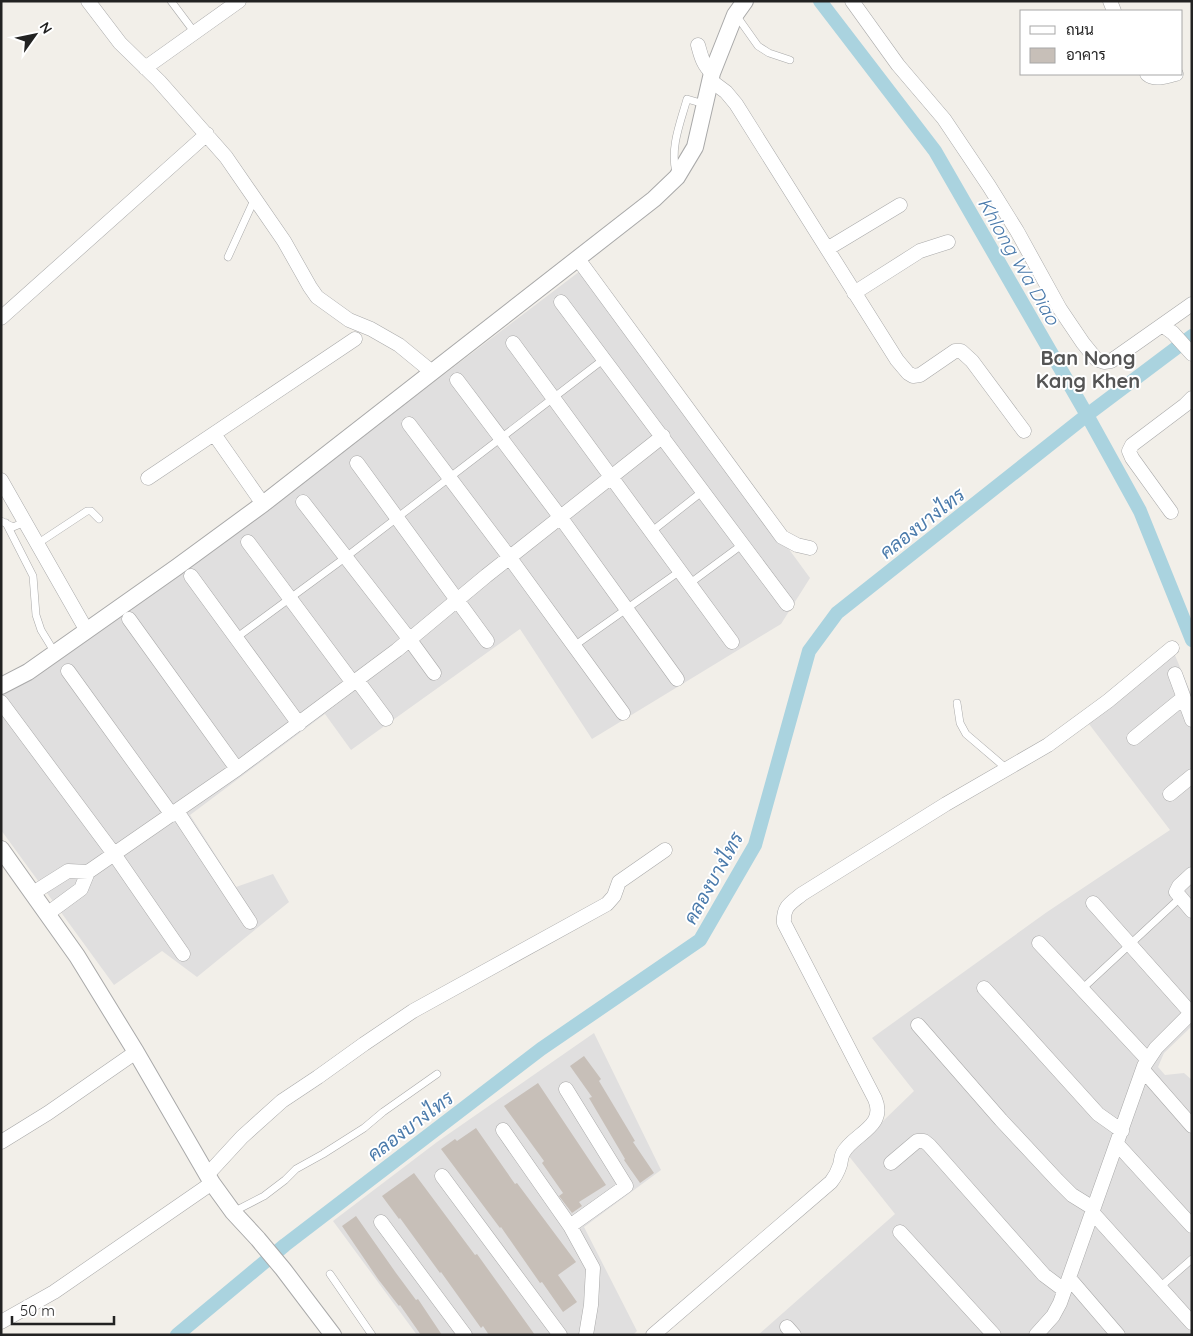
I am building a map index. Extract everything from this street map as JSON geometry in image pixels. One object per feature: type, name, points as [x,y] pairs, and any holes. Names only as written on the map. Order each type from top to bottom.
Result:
[{"type":"street","points":[[88,1],[120,43],[207,134],[226,157],[284,241],[317,297],[349,320],[399,344],[432,372]]},
{"type":"street","points":[[145,68],[239,1]]},
{"type":"street","points":[[852,1],[965,150],[1017,231],[1060,309],[1096,359],[1104,362],[1111,361],[1167,329],[1192,304]]},
{"type":"street","points":[[1,686],[28,672],[263,504],[654,199],[677,176],[695,147],[711,77],[740,8]]},
{"type":"street","points":[[698,45],[702,61],[711,77],[736,104],[897,360],[913,376],[920,375],[955,351],[961,351],[972,361],[1024,431]]},
{"type":"street","points":[[1148,75],[1151,77],[1171,75]]},
{"type":"street","points":[[1,318],[207,134]]},
{"type":"street","points":[[827,249],[900,205]]},
{"type":"street","points":[[854,293],[920,251],[948,242]]},
{"type":"street","points":[[578,259],[782,537],[797,545],[810,548]]},
{"type":"street","points":[[561,302],[605,358],[787,604]]},
{"type":"street","points":[[1167,329],[1192,354]]},
{"type":"street","points":[[148,478],[355,339]]},
{"type":"street","points":[[512,343],[732,642]]},
{"type":"street","points":[[457,380],[502,438],[678,679]]},
{"type":"street","points":[[1171,512],[1132,458],[1130,451],[1132,445],[1192,398]]},
{"type":"street","points":[[409,424],[623,713]]},
{"type":"street","points":[[214,434],[263,504]]},
{"type":"street","points":[[47,914],[81,889],[88,872],[237,769],[355,682],[410,640],[486,576],[663,436]]},
{"type":"street","points":[[357,463],[459,600],[487,641]]},
{"type":"street","points":[[1,480],[86,631]]},
{"type":"street","points":[[303,502],[434,673]]},
{"type":"street","points":[[248,542],[355,682],[386,719]]},
{"type":"street","points":[[191,576],[299,724]]},
{"type":"street","points":[[129,619],[237,769]]},
{"type":"street","points":[[653,1335],[831,1182],[837,1174],[842,1154],[871,1126],[878,1112],[878,1106],[784,923],[784,914],[787,906],[802,894],[1056,739],[1108,701],[1172,648]]},
{"type":"street","points":[[68,671],[175,813],[250,922]]},
{"type":"street","points":[[1175,674],[1192,720]]},
{"type":"street","points":[[1134,738],[1184,698]]},
{"type":"street","points":[[1,702],[114,854],[183,954]]},
{"type":"street","points":[[1170,794],[1192,776]]},
{"type":"street","points":[[1,849],[76,956],[136,1052],[210,1179],[233,1212],[283,1269],[333,1335]]},
{"type":"street","points":[[1,1322],[54,1292],[210,1179],[242,1137],[282,1101],[413,1011],[541,939],[596,911],[614,896],[619,882],[665,850]]},
{"type":"street","points":[[33,893],[68,871],[88,872]]},
{"type":"street","points":[[1192,874],[1179,886],[1176,892],[1192,911]]},
{"type":"street","points":[[1036,1335],[1053,1316],[1060,1303],[1145,1065],[1156,1048],[1192,1013],[1093,903]]},
{"type":"street","points":[[1039,943],[1083,988],[1192,1126]]},
{"type":"street","points":[[984,988],[1098,1114],[1192,1225]]},
{"type":"street","points":[[918,1025],[1001,1120],[1072,1195],[1092,1210],[1192,1322]]},
{"type":"street","points":[[1,1142],[48,1113],[136,1052]]},
{"type":"street","points":[[566,1089],[626,1186],[570,1226]]},
{"type":"street","points":[[503,1130],[570,1226],[593,1268],[591,1306],[586,1335]]},
{"type":"street","points":[[891,1163],[917,1141],[924,1141],[1044,1275],[1066,1284],[1118,1335]]},
{"type":"street","points":[[442,1176],[560,1335]]},
{"type":"street","points":[[381,1222],[465,1335]]},
{"type":"street","points":[[900,1232],[994,1335]]},
{"type":"lane","points":[[171,1],[195,33]]},
{"type":"lane","points":[[740,8],[758,46],[768,53],[790,60]]},
{"type":"lane","points":[[228,257],[255,198]]},
{"type":"lane","points":[[236,638],[346,557],[605,358]]},
{"type":"lane","points":[[651,532],[703,491]]},
{"type":"lane","points":[[37,544],[87,511],[92,511],[99,519]]},
{"type":"lane","points":[[3,522],[13,527],[25,522]]},
{"type":"lane","points":[[3,522],[33,576],[36,616],[41,630],[55,653]]},
{"type":"lane","points":[[689,584],[743,544]]},
{"type":"lane","points":[[574,646],[680,571]]},
{"type":"lane","points":[[957,703],[960,723],[966,734],[1006,769]]},
{"type":"lane","points":[[1083,988],[1180,898]]},
{"type":"lane","points":[[233,1212],[264,1196],[296,1169],[364,1128],[383,1112],[437,1074]]},
{"type":"lane","points":[[1160,1288],[1192,1259]]},
{"type":"lane","points":[[330,1274],[372,1335]]},
{"type":"shaded area","points":[[584,268],[810,578],[781,624],[592,739],[520,629],[351,750],[325,714],[190,815],[236,887],[273,874],[289,902],[197,977],[162,951],[114,985],[1,830],[1,692],[360,438]]},
{"type":"shaded area","points":[[1172,648],[1192,696],[1192,1026],[1164,1053],[1158,1067],[1165,1075],[1184,1073],[1192,1080],[1192,1335],[758,1335],[895,1214],[848,1155],[914,1091],[872,1038],[1047,912],[1170,830],[1089,724]]},
{"type":"shaded area","points":[[594,1033],[661,1170],[584,1227],[637,1331],[633,1335],[417,1335],[333,1221],[437,1142]]},
{"type":"building","points":[[584,1056],[601,1079],[599,1081],[635,1141],[633,1142],[654,1173],[640,1183],[624,1160],[589,1098],[592,1097],[570,1066]]},
{"type":"building","points":[[538,1083],[606,1185],[579,1202],[582,1206],[572,1213],[559,1196],[563,1193],[542,1163],[544,1161],[504,1106]]},
{"type":"building","points":[[476,1128],[515,1184],[517,1183],[576,1262],[558,1275],[577,1302],[563,1312],[441,1149]]},
{"type":"building","points":[[414,1173],[475,1255],[477,1254],[535,1335],[489,1335],[483,1326],[481,1328],[441,1272],[399,1219],[382,1196]]},
{"type":"building","points":[[356,1216],[416,1300],[418,1299],[442,1335],[421,1335],[400,1305],[378,1279],[342,1226]]},
{"type":"waterway","name":"Khlong Wa Diao","points":[[820,1],[935,151],[1140,511],[1192,640]]},
{"type":"waterway","name":"คลองบางไทร","points":[[177,1335],[285,1245],[541,1049],[700,940],[755,845],[809,651],[837,613],[1087,415],[1192,336]]},
{"type":"district","name":"Ban Nong Kang Khen","points":[[1088,368]]}]
